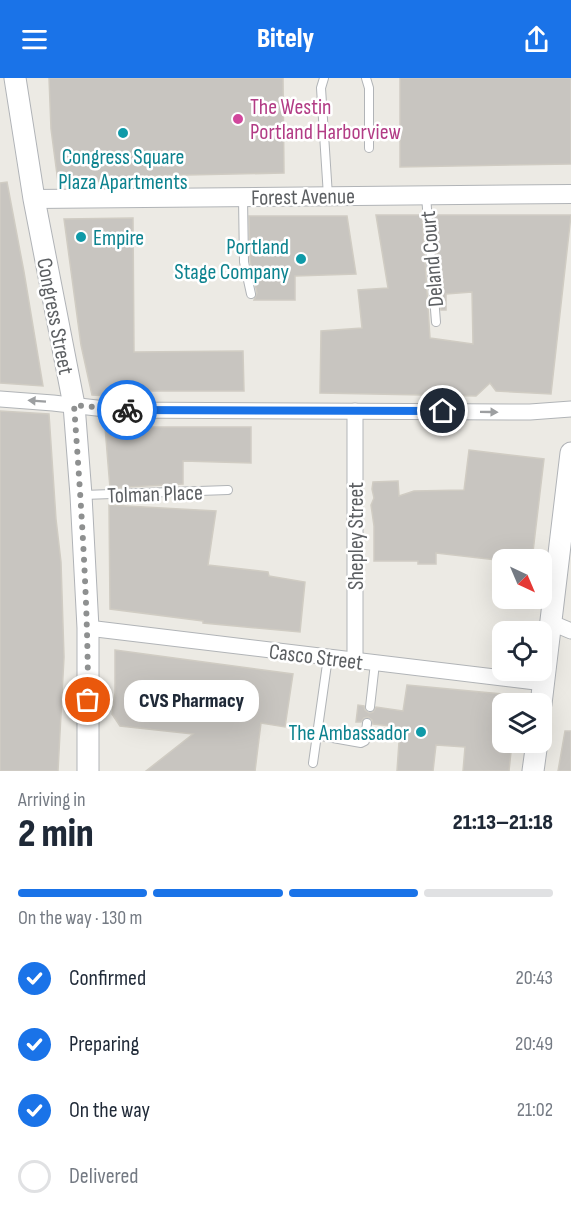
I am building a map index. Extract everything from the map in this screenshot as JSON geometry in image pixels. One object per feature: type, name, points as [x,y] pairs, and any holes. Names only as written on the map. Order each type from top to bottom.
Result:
[{"type":"main road","name":"Congress Street","points":[[15,78],[34,199],[74,405],[88,628],[88,771]]},
{"type":"main road","points":[[542,693],[561,627],[571,460]]},
{"type":"main road","points":[[533,771],[535,753]]},
{"type":"street","name":"Forest Avenue","points":[[34,199],[571,194]]},
{"type":"street","points":[[0,399],[114,410],[530,412],[571,410]]},
{"type":"street","name":"Shepley Street","points":[[355,411],[355,660]]},
{"type":"street","name":"Casco Street","points":[[88,628],[355,660],[542,693]]},
{"type":"lane","points":[[324,78],[321,88],[328,196]]},
{"type":"lane","points":[[366,78],[369,88],[369,148]]},
{"type":"lane","name":"Deland Court","points":[[425,195],[436,322]]},
{"type":"lane","points":[[243,197],[244,262],[251,294]]},
{"type":"lane","name":"Tolman Place","points":[[81,495],[228,490]]},
{"type":"lane","points":[[313,763],[328,657]]},
{"type":"lane","points":[[370,707],[375,663]]},
{"type":"lane","points":[[316,735],[361,743],[365,741],[367,723]]},
{"type":"building","points":[[49,78],[283,78],[284,173],[140,176],[140,181],[58,182],[51,129]]},
{"type":"building","points":[[400,78],[571,78],[571,164],[400,167]]},
{"type":"building","points":[[7,182],[43,386],[0,383],[0,183]]},
{"type":"building","points":[[376,215],[422,215],[430,338],[473,344],[472,292],[446,294],[446,310],[441,310],[434,215],[571,215],[551,394],[496,391],[490,383],[476,396],[320,393],[321,331],[362,328],[358,290],[388,288]]},
{"type":"building","name":"Portland Stage Company","points":[[249,216],[347,216],[356,274],[295,276],[295,300],[254,300],[257,293],[250,261]]},
{"type":"building","points":[[133,218],[134,352],[243,351],[244,391],[127,391],[127,397],[92,395],[81,345],[64,219]]},
{"type":"building","points":[[0,411],[49,414],[61,562],[64,657],[58,771],[0,771]]},
{"type":"building","points":[[105,427],[251,427],[251,463],[183,461],[183,484],[110,488]]},
{"type":"building","points":[[469,450],[544,459],[533,549],[492,549],[492,559],[436,553],[436,564],[418,564],[418,561],[374,561],[374,526],[371,505],[374,498],[373,482],[398,481],[399,496],[414,491],[464,490]]},
{"type":"building","points":[[109,505],[216,511],[208,565],[268,572],[269,576],[305,582],[300,632],[203,623],[203,621],[110,609]]},
{"type":"building","points":[[115,650],[293,674],[285,727],[261,723],[255,771],[146,771],[193,734],[120,726],[112,714],[115,693]]},
{"type":"building","points":[[407,685],[492,693],[492,753],[511,753],[509,771],[463,771],[465,747],[436,745],[433,771],[397,771],[400,727],[373,724],[368,717],[361,722],[356,722],[358,705],[364,706],[369,713],[373,712],[376,707],[403,711]]},
{"type":"building","points":[[565,731],[571,731],[571,771],[558,771]]},
{"type":"way so far","points":[[88,700],[88,628],[74,405],[127,410]]},
{"type":"place","name":"The Westin Portland Harborview","points":[[238,119]]},
{"type":"place","name":"Congress Square Plaza Apartments","points":[[123,133]]},
{"type":"place","name":"Empire","points":[[81,237]]},
{"type":"place","name":"Portland Stage Company","points":[[301,259]]},
{"type":"place","name":"CVS Pharmacy","points":[[88,700]]},
{"type":"place","name":"The Ambassador","points":[[421,732]]},
{"type":"route","points":[[127,410],[443,411]]}]
